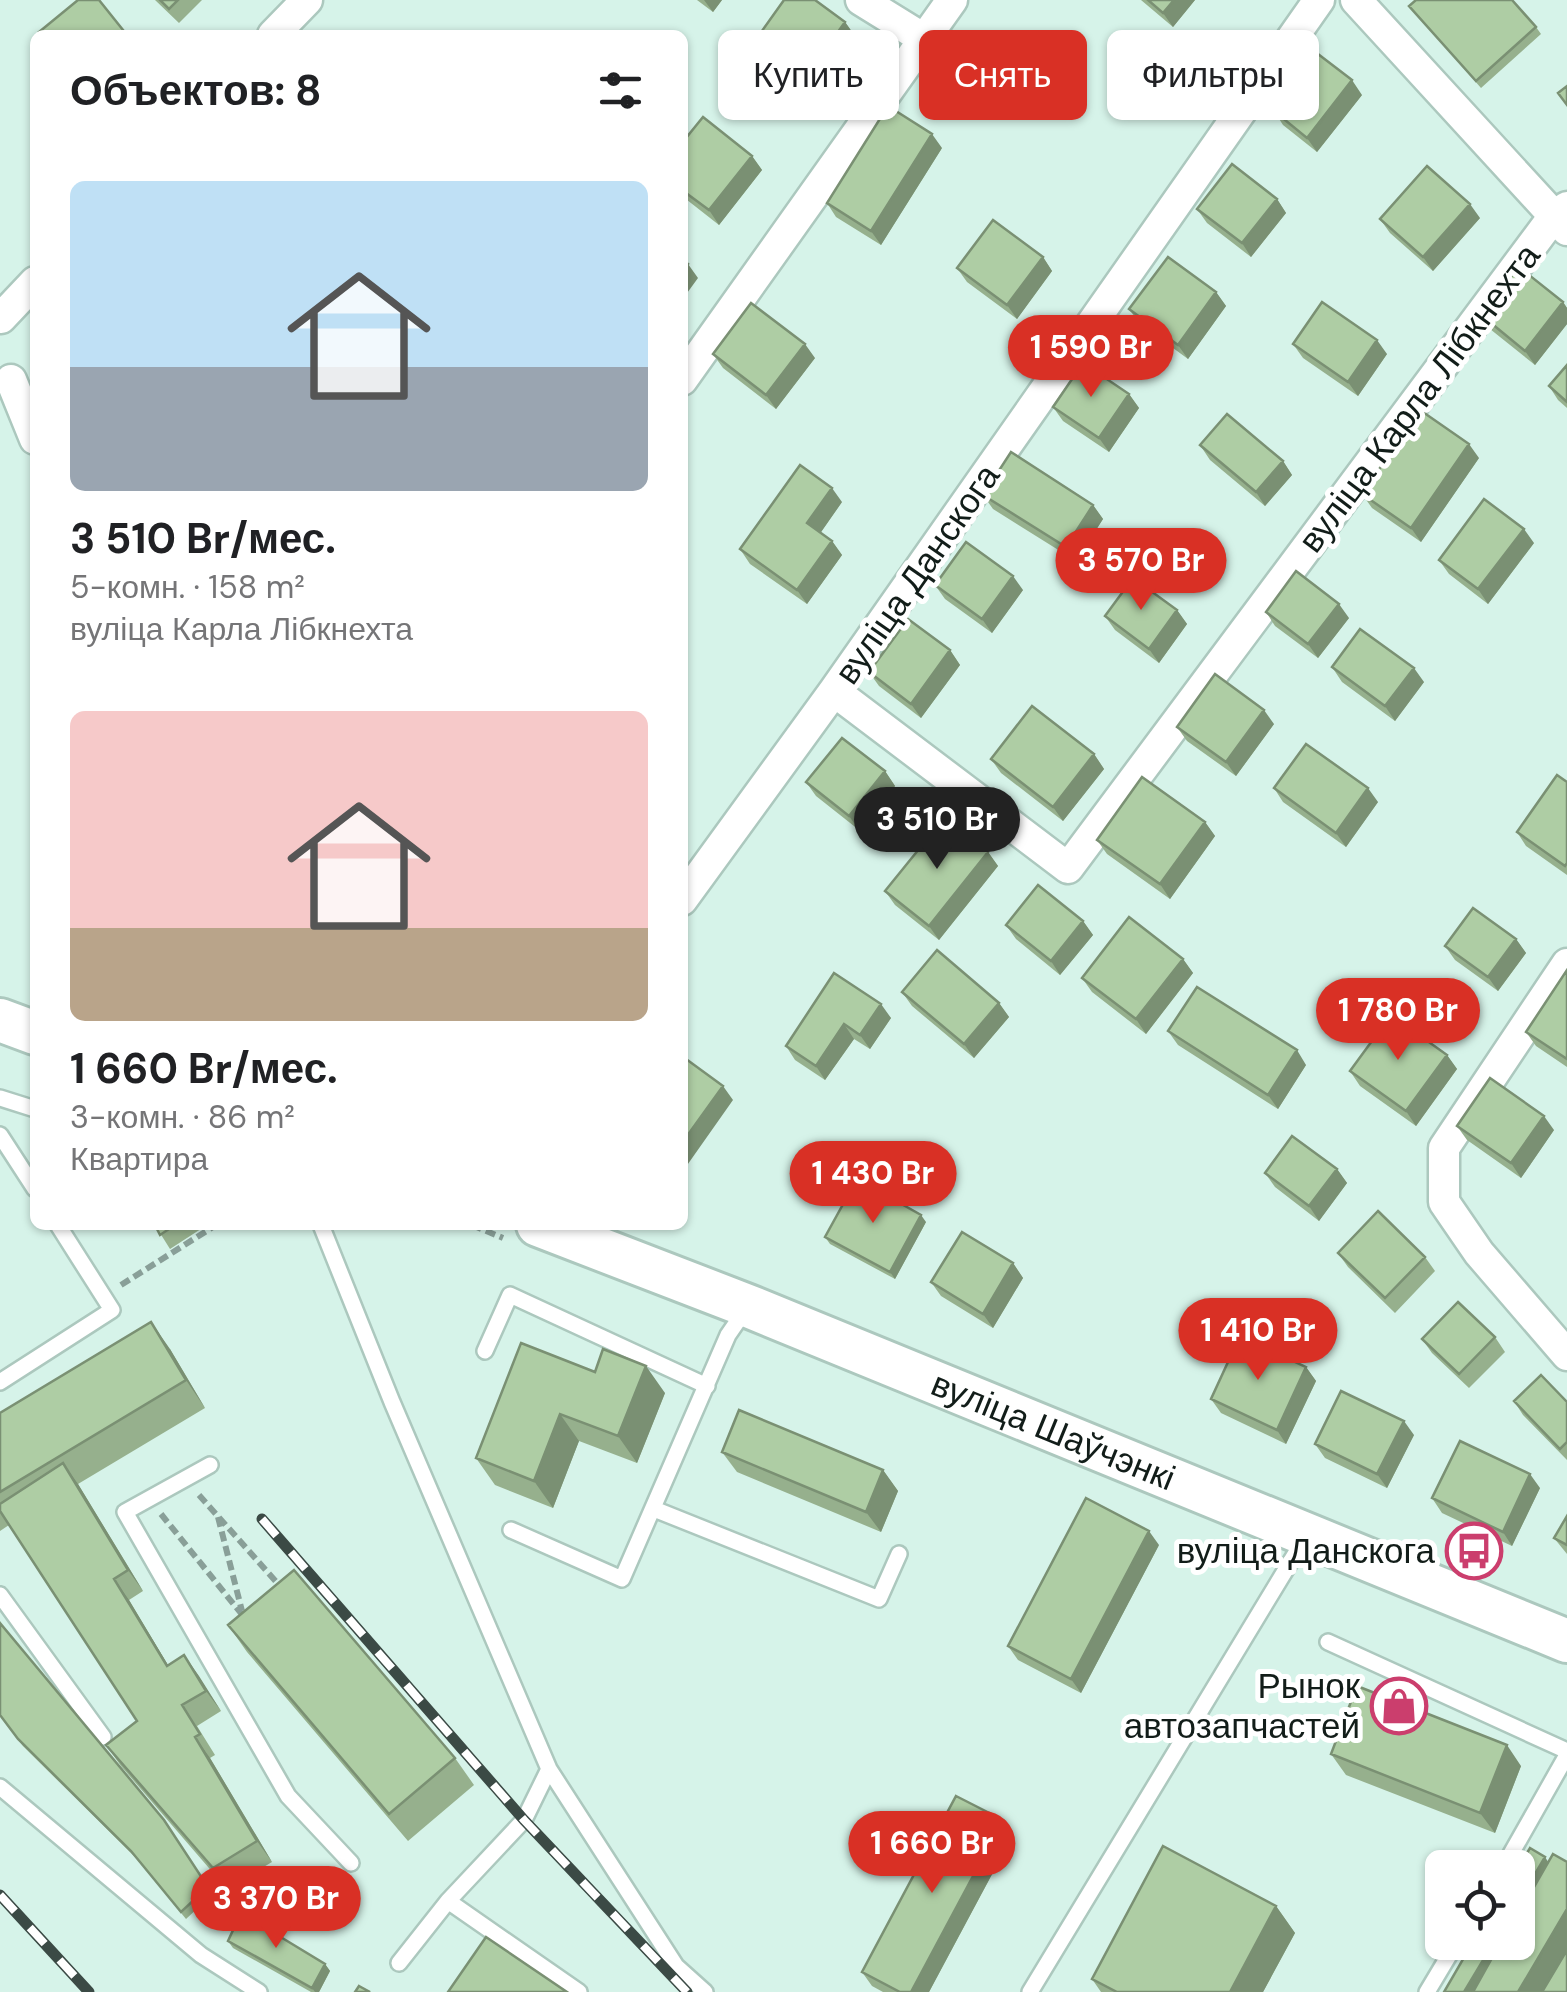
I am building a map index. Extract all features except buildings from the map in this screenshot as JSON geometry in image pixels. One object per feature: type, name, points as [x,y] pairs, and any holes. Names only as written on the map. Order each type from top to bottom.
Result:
[{"type":"main road","points":[[0,1020],[30,1031]]},
{"type":"main road","name":"вуліца Шаўчэнкі","points":[[551,1230],[748,1306],[1567,1641]]},
{"type":"street","points":[[278,30],[306,0]]},
{"type":"street","points":[[861,0],[919,36]]},
{"type":"street","points":[[930,30],[952,0]]},
{"type":"street","name":"вуліца Данскога","points":[[688,892],[834,691],[1320,0]]},
{"type":"street","points":[[1356,0],[1563,218]]},
{"type":"street","points":[[688,372],[919,46]]},
{"type":"street","name":"вуліца Карла Лібкнехта","points":[[834,691],[1068,868],[1563,218]]},
{"type":"street","points":[[0,318],[30,287]]},
{"type":"street","points":[[10,380],[30,428]]},
{"type":"street","points":[[1567,964],[1444,1148],[1444,1202],[1480,1253],[1567,1355]]},
{"type":"lane","points":[[0,1098],[30,1107]]},
{"type":"lane","points":[[0,1135],[30,1182]]},
{"type":"lane","points":[[0,1382],[112,1310],[61,1230]]},
{"type":"lane","points":[[324,1230],[392,1402],[550,1768],[676,1966],[706,1992]]},
{"type":"lane","points":[[485,1351],[510,1294],[707,1386]]},
{"type":"lane","points":[[511,1530],[622,1579],[728,1335],[748,1306]]},
{"type":"lane","points":[[210,1465],[126,1512],[288,1796],[351,1864]]},
{"type":"lane","points":[[654,1509],[879,1599],[898,1554]]},
{"type":"lane","points":[[1030,1992],[1307,1535]]},
{"type":"lane","points":[[0,1594],[103,1737]]},
{"type":"lane","points":[[1328,1642],[1567,1753],[1514,1850]]},
{"type":"lane","points":[[399,1964],[448,1901],[524,1820],[550,1768]]},
{"type":"lane","points":[[0,1787],[200,1955],[260,1992]]},
{"type":"lane","points":[[448,1901],[579,1992]]},
{"type":"lane","points":[[1426,1992],[1446,1960]]},
{"type":"path","points":[[104,1296],[208,1230]]},
{"type":"path","points":[[185,1479],[291,1598]]},
{"type":"path","points":[[149,1499],[255,1630],[214,1666]]},
{"type":"path","points":[[217,1516],[243,1616]]},
{"type":"railway","points":[[262,1519],[524,1820],[687,1992]]},
{"type":"railway","points":[[0,1895],[89,1992]]},
{"type":"place","name":"вуліца Данскога","points":[[1474,1551]]},
{"type":"place","name":"Рынок автозапчастей","points":[[1399,1706]]}]
